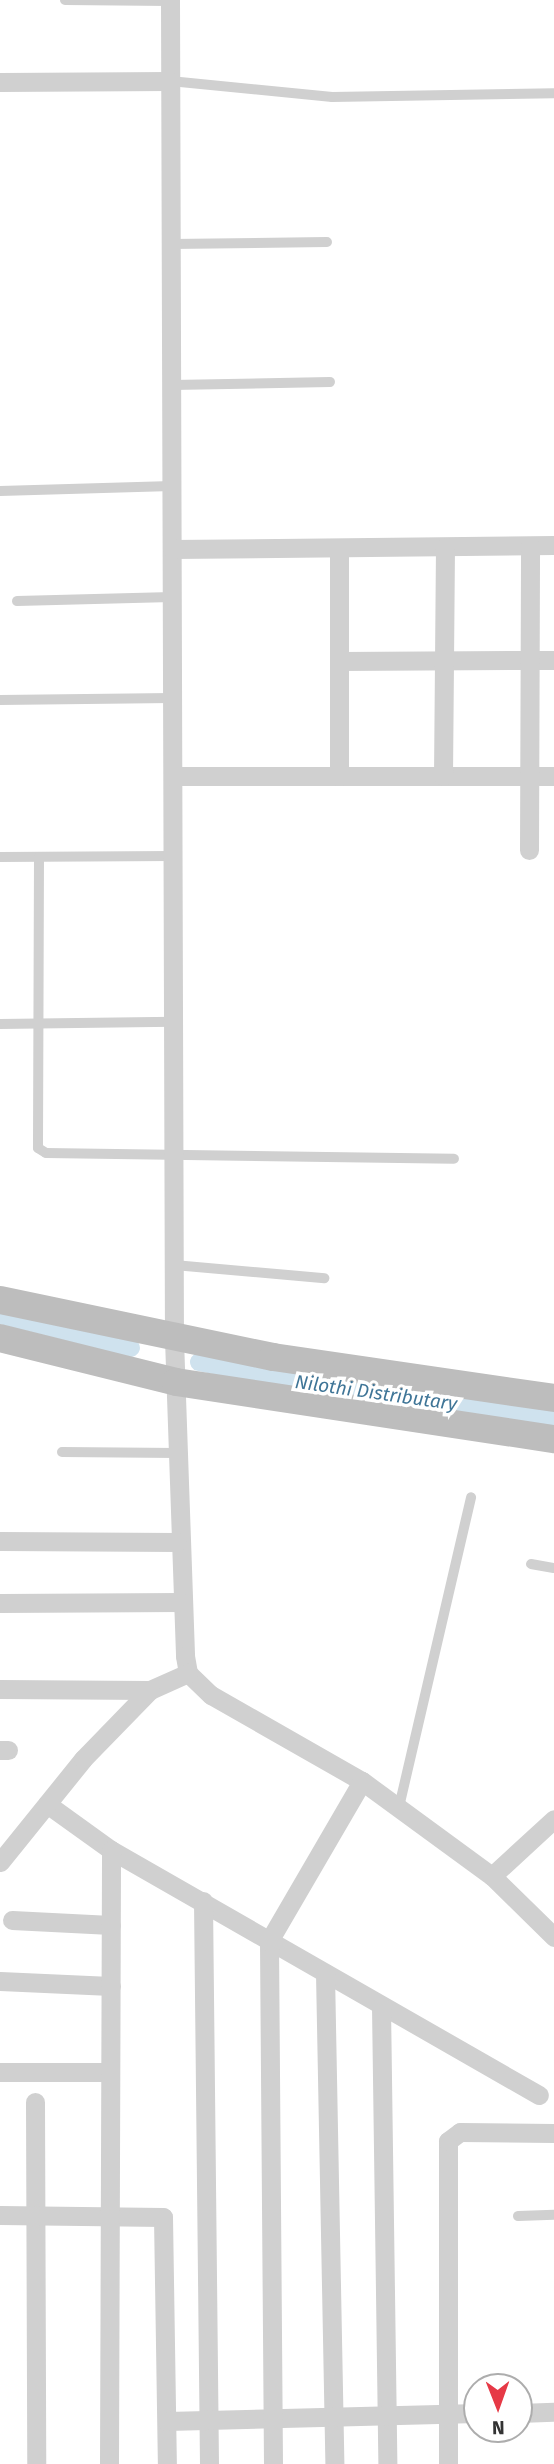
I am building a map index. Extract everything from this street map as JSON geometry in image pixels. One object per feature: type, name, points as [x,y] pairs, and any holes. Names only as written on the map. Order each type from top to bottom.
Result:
[{"type":"street","points":[[170,0],[174,1339],[177,1542],[188,1673],[211,1695],[362,1781],[399,1807],[492,1875],[554,1937]]},
{"type":"street","points":[[0,82],[170,81]]},
{"type":"street","points":[[172,549],[554,545]]},
{"type":"street","points":[[529,850],[530,546]]},
{"type":"street","points":[[443,776],[446,547]]},
{"type":"street","points":[[339,548],[339,776]]},
{"type":"street","points":[[339,661],[554,660]]},
{"type":"street","points":[[173,776],[554,776]]},
{"type":"street","points":[[0,1300],[174,1339],[554,1398]]},
{"type":"street","points":[[0,1338],[176,1382],[554,1438]]},
{"type":"street","points":[[0,1541],[177,1542]]},
{"type":"street","points":[[0,1603],[181,1602]]},
{"type":"street","points":[[0,1862],[47,1804],[150,1690],[188,1673]]},
{"type":"street","points":[[0,1689],[150,1690]]},
{"type":"street","points":[[273,2464],[269,1941],[362,1781]]},
{"type":"street","points":[[47,1804],[111,1850],[539,2095]]},
{"type":"street","points":[[492,1875],[554,1819]]},
{"type":"street","points":[[109,2464],[111,1850]]},
{"type":"street","points":[[203,1901],[209,2464]]},
{"type":"street","points":[[12,1920],[111,1925]]},
{"type":"street","points":[[325,1973],[334,2464]]},
{"type":"street","points":[[0,1981],[111,1986]]},
{"type":"street","points":[[382,2006],[387,2464]]},
{"type":"street","points":[[0,2072],[110,2072]]},
{"type":"street","points":[[35,2102],[38,2215],[36,2464]]},
{"type":"street","points":[[448,2464],[448,2141],[460,2132],[554,2133]]},
{"type":"street","points":[[0,2215],[157,2214],[166,2223],[167,2464]]},
{"type":"street","points":[[167,2421],[273,2415],[463,2413]]},
{"type":"street","points":[[533,2413],[554,2413]]},
{"type":"lane","points":[[65,0],[170,0]]},
{"type":"lane","points":[[170,81],[332,97],[554,93]]},
{"type":"lane","points":[[171,244],[327,242]]},
{"type":"lane","points":[[172,385],[330,382]]},
{"type":"lane","points":[[0,491],[172,486]]},
{"type":"lane","points":[[17,601],[173,597]]},
{"type":"lane","points":[[0,700],[173,698]]},
{"type":"lane","points":[[0,857],[174,856]]},
{"type":"lane","points":[[39,857],[38,1148],[46,1153],[454,1160]]},
{"type":"lane","points":[[0,1024],[174,1021]]},
{"type":"lane","points":[[174,1265],[324,1278]]},
{"type":"lane","points":[[62,1452],[177,1452]]},
{"type":"lane","points":[[399,1807],[471,1497]]},
{"type":"lane","points":[[530,1564],[554,1568]]},
{"type":"lane","points":[[518,2216],[554,2215]]},
{"type":"waterway","name":"Nilothi Distributary","points":[[0,1315],[131,1348]]},
{"type":"waterway","name":"Nilothi Distributary","points":[[199,1362],[292,1382],[554,1418]]}]
